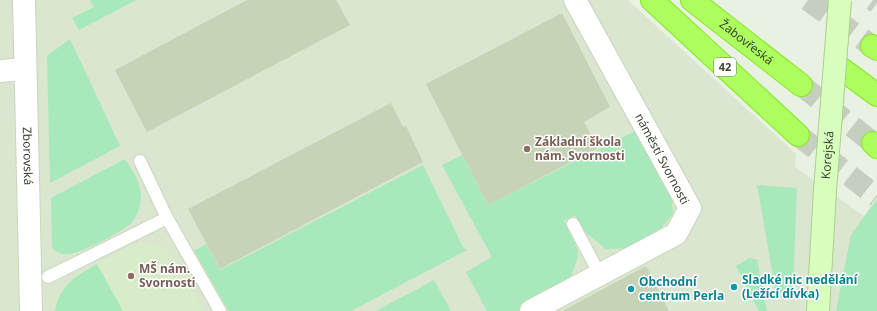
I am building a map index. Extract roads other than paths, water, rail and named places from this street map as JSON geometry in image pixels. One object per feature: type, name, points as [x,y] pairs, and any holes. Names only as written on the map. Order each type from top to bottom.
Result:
[{"type":"highway","name":"42","points":[[652,0],[798,135]]},
{"type":"highway","name":"Žabovřeská","points":[[692,0],[801,85]]},
{"type":"highway","points":[[835,64],[877,95]]},
{"type":"street","name":"Zborovská","points":[[24,0],[31,311]]},
{"type":"street","name":"Korejská","points":[[818,311],[825,190],[840,0]]},
{"type":"street","name":"náměstí Svornosti","points":[[531,311],[599,273],[676,234],[690,208],[576,2]]},
{"type":"street","points":[[0,71],[25,69]]},
{"type":"lane","points":[[140,161],[167,218],[220,311]]},
{"type":"lane","points":[[48,277],[167,218]]},
{"type":"lane","points":[[573,224],[599,273]]},
{"type":"tunnel","points":[[808,0],[872,46]]},
{"type":"tunnel","points":[[873,0],[877,3]]},
{"type":"tunnel","points":[[801,85],[873,143]]},
{"type":"tunnel","points":[[798,135],[877,197]]},
{"type":"place","name":"Základní škola nám. Svornosti","points":[[527,149]]},
{"type":"place","name":"MŠ nám. Svornosti","points":[[131,276]]},
{"type":"place","name":"Sladké nic nedělání (Ležící dívka)","points":[[734,287]]},
{"type":"place","name":"Obchodní centrum Perla","points":[[631,289]]}]
